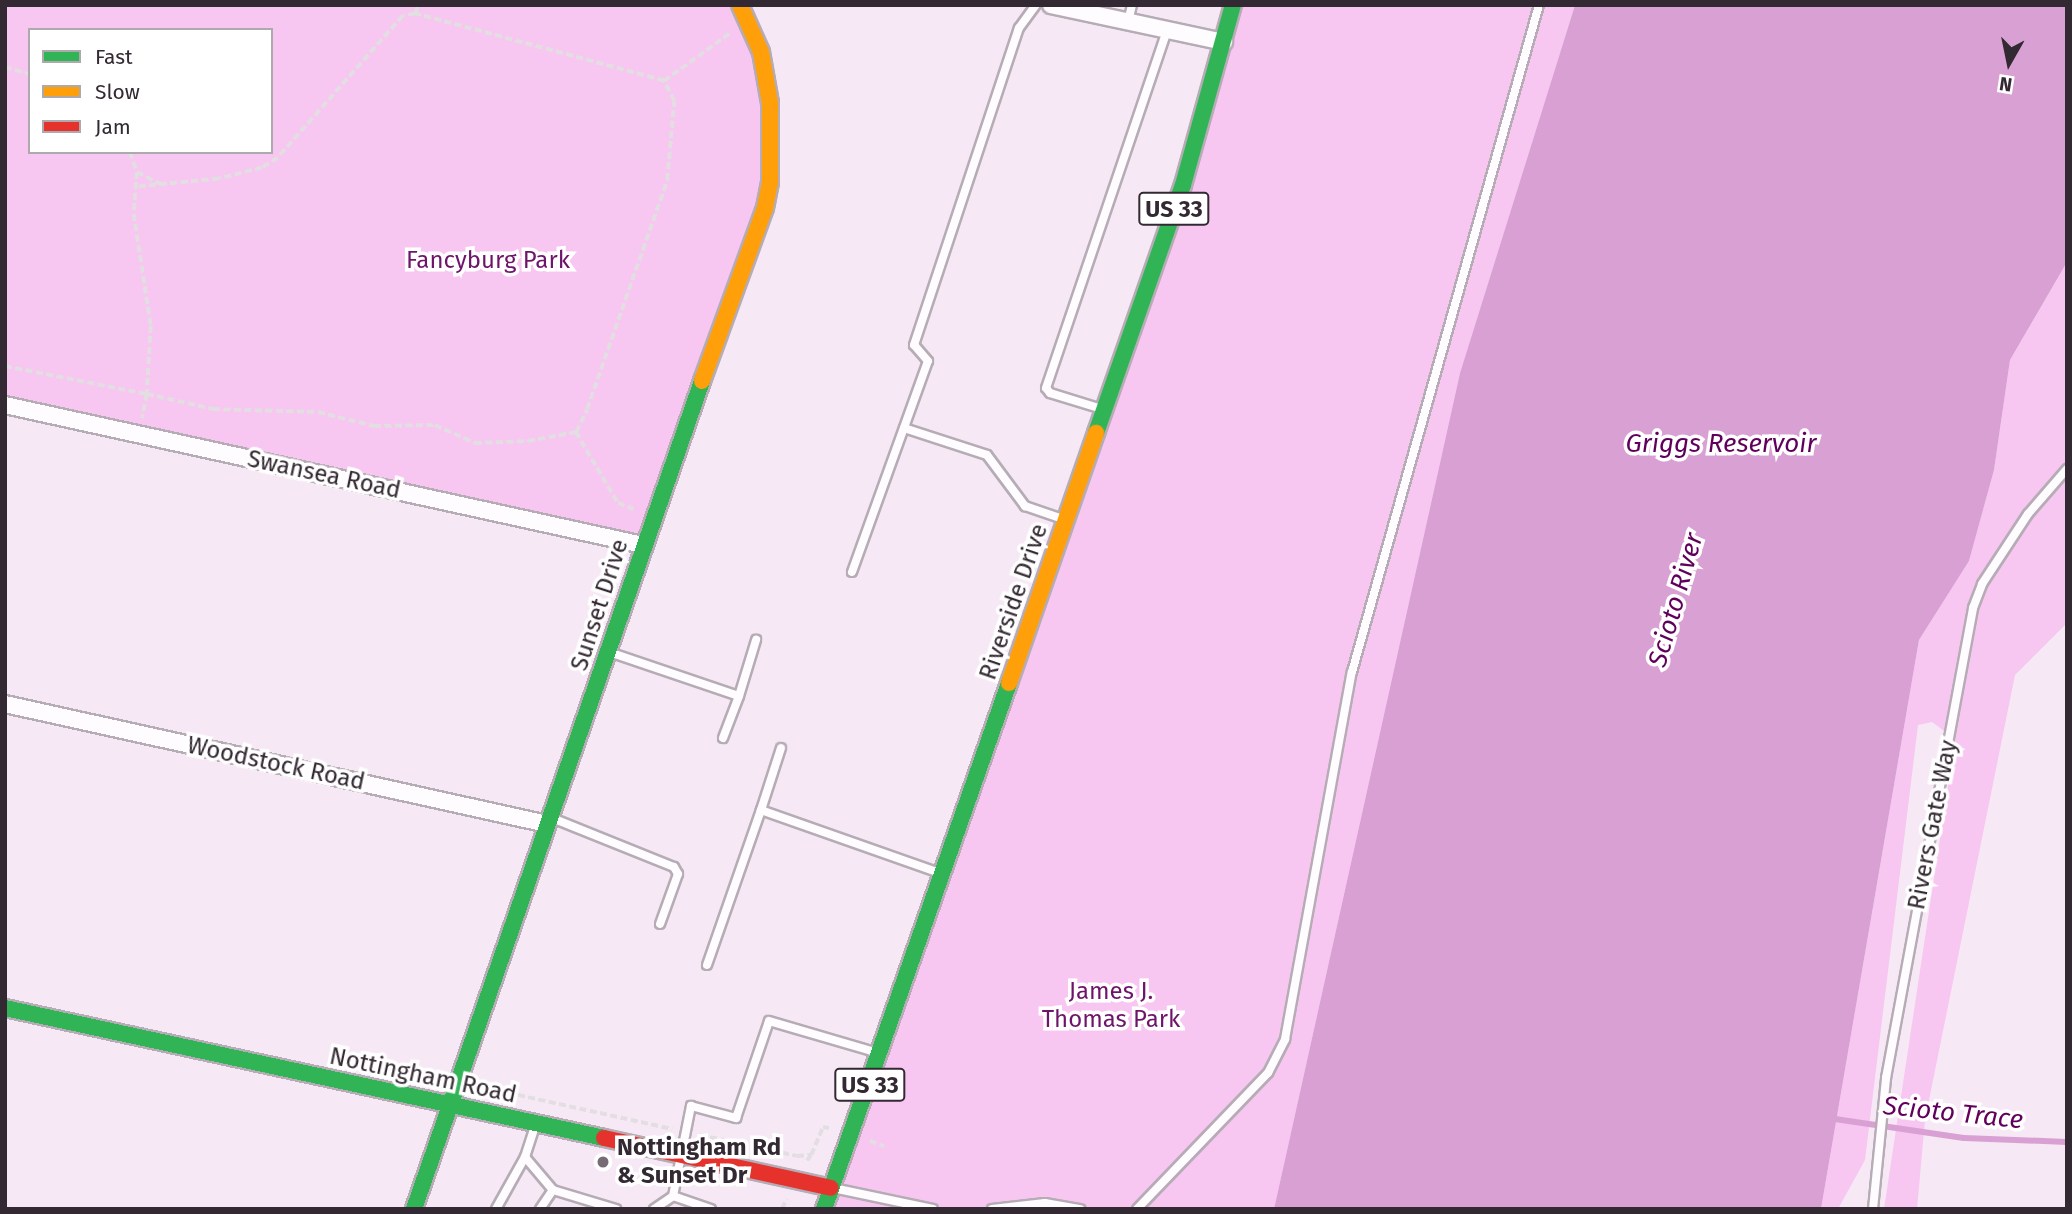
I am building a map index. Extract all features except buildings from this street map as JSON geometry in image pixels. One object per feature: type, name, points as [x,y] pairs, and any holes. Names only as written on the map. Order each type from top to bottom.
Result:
[{"type":"street","points":[[1051,5],[1224,42]]},
{"type":"street","name":"Riverside Drive","points":[[824,1209],[881,1054],[1183,186],[1233,5]]},
{"type":"street","name":"Sunset Drive","points":[[414,1209],[548,821],[610,652],[643,545],[746,264],[770,182],[766,71],[747,7]]},
{"type":"street","name":"Swansea Road","points":[[5,405],[643,545]]},
{"type":"street","name":"Woodstock Road","points":[[5,704],[548,821]]},
{"type":"street","name":"Nottingham Road","points":[[5,1008],[831,1188]]},
{"type":"lane","points":[[852,572],[928,361],[914,345],[1019,28],[1036,5]]},
{"type":"lane","points":[[1128,22],[1132,5]]},
{"type":"lane","points":[[1137,1209],[1268,1073],[1285,1040],[1352,672],[1539,5]]},
{"type":"lane","points":[[1104,410],[1050,393],[1046,388],[1167,31]]},
{"type":"lane","points":[[904,428],[987,455],[1025,506],[1066,520]]},
{"type":"lane","name":"Rivers Gate Way","points":[[1874,1209],[1885,1078],[1973,608],[2001,554],[2067,469]]},
{"type":"lane","points":[[723,738],[756,640]]},
{"type":"lane","points":[[610,652],[738,696]]},
{"type":"lane","points":[[707,965],[781,748]]},
{"type":"lane","points":[[761,810],[943,874]]},
{"type":"lane","points":[[548,821],[674,867],[678,874],[660,925]]},
{"type":"lane","points":[[654,1209],[673,1196],[691,1106],[736,1118],[769,1021],[881,1054]]},
{"type":"lane","points":[[496,1209],[525,1157],[536,1124]]},
{"type":"lane","points":[[525,1157],[553,1190],[616,1209]]},
{"type":"lane","points":[[831,1188],[933,1209]]},
{"type":"lane","points":[[540,1209],[553,1190]]},
{"type":"lane","points":[[673,1196],[711,1209]]},
{"type":"lane","points":[[992,1209],[1045,1203],[1080,1209]]},
{"type":"path","points":[[415,14],[418,5]]},
{"type":"path","points":[[136,187],[241,174],[278,158],[404,16],[415,14],[664,82],[674,101],[667,180],[576,432]]},
{"type":"path","points":[[664,82],[733,32]]},
{"type":"path","points":[[5,67],[28,73]]},
{"type":"path","points":[[131,154],[137,172],[134,214],[151,326],[147,394],[141,422]]},
{"type":"path","points":[[137,172],[160,184]]},
{"type":"path","points":[[5,366],[214,409],[318,412],[374,426],[435,425],[475,443],[528,441],[576,432]]},
{"type":"path","points":[[576,432],[618,503],[642,512]]},
{"type":"green space","name":"Fancyburg Park","points":[[5,5],[740,5],[753,31],[770,182],[643,545],[5,405]]},
{"type":"green space","name":"James J. Thomas Park","points":[[1233,5],[1575,5],[1460,373],[1274,1209],[824,1209]]},
{"type":"green space","points":[[2067,262],[2067,623],[2015,675],[1925,1120],[1917,1209],[1884,1209],[1955,739],[1932,722],[1918,725],[1865,1160],[1838,1209],[1821,1209],[1919,640],[1969,561],[1994,470],[2010,360]]},
{"type":"water","name":"Griggs Reservoir","points":[[1575,5],[2067,5],[2067,262],[2010,360],[1994,470],[1969,561],[1919,640],[1821,1209],[1274,1209],[1460,373]]},
{"type":"waterway","name":"Scioto Trace","points":[[1835,1119],[1964,1138],[2067,1142]]},
{"type":"traffic: fast","points":[[1096,433],[1183,185],[1233,5]]},
{"type":"traffic: fast","points":[[414,1209],[702,381]]},
{"type":"traffic: fast","points":[[824,1209],[1009,683]]},
{"type":"traffic: fast","points":[[5,1008],[604,1138]]},
{"type":"traffic: slow","points":[[702,381],[765,208],[770,182],[770,103],[761,52],[740,5]]},
{"type":"traffic: slow","points":[[1009,683],[1096,433]]},
{"type":"traffic: jam","points":[[604,1138],[831,1188]]},
{"type":"place","name":"Nottingham Rd & Sunset Dr","points":[[603,1162]]},
{"type":"water label","name":"Scioto River","points":[[1676,600]]}]
